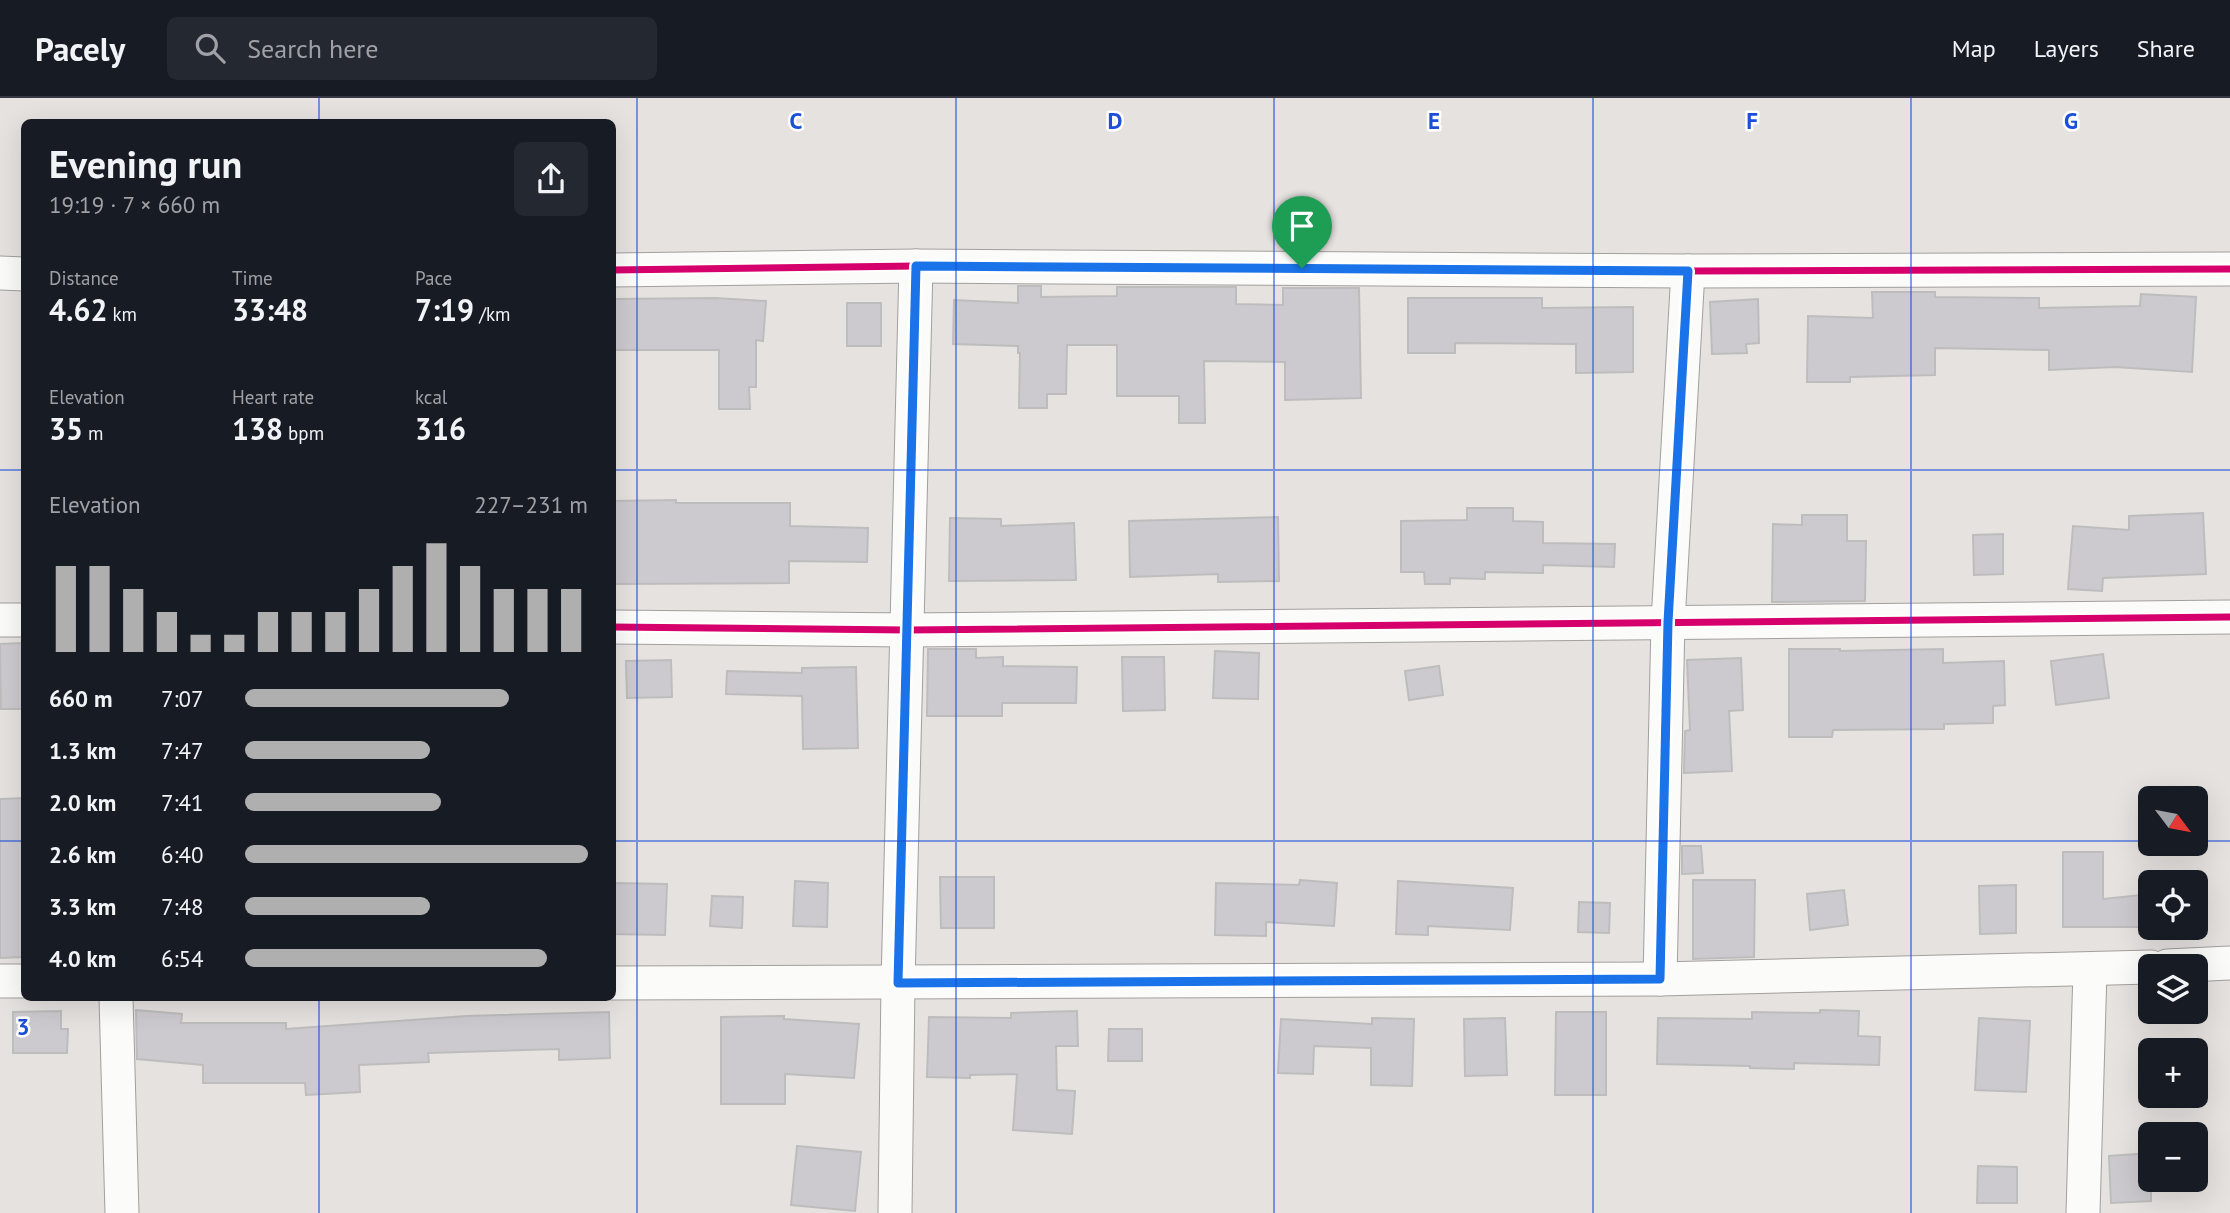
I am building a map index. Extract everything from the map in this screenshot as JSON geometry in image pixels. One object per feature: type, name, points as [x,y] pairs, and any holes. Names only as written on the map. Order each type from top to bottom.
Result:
[{"type":"street","points":[[616,270],[916,266],[1688,271],[2230,269]]},
{"type":"street","points":[[895,1213],[916,266]]},
{"type":"street","points":[[1660,979],[1668,622],[1688,271]]},
{"type":"street","points":[[0,273],[21,274]]},
{"type":"street","points":[[616,626],[908,630],[2230,617]]},
{"type":"street","points":[[0,620],[21,620]]},
{"type":"street","points":[[2208,964],[2230,963]]},
{"type":"street","points":[[616,983],[1660,979],[2138,968]]},
{"type":"street","points":[[2083,1213],[2090,970]]},
{"type":"street","points":[[0,981],[21,981]]},
{"type":"street","points":[[116,1001],[122,1213]]},
{"type":"building","points":[[1018,286],[1041,286],[1041,297],[1117,296],[1117,287],[1236,287],[1236,304],[1283,305],[1283,288],[1359,288],[1361,398],[1285,400],[1285,362],[1204,361],[1205,423],[1179,423],[1179,396],[1117,396],[1117,345],[1067,345],[1066,394],[1047,394],[1047,408],[1019,408],[1018,346],[953,344],[954,300],[1018,303]]},
{"type":"building","points":[[1872,292],[1935,292],[1935,297],[2039,298],[2039,308],[2140,306],[2141,294],[2196,297],[2192,372],[2115,367],[2049,370],[2049,350],[1935,348],[1935,375],[1850,377],[1850,382],[1807,382],[1808,316],[1873,318]]},
{"type":"building","points":[[715,298],[766,301],[763,341],[756,340],[756,387],[749,387],[750,409],[719,409],[719,350],[616,350],[616,299]]},
{"type":"building","points":[[1408,298],[1542,298],[1542,308],[1633,307],[1633,372],[1576,373],[1576,344],[1455,343],[1455,353],[1408,353]]},
{"type":"building","points":[[1758,299],[1759,343],[1746,344],[1747,353],[1712,354],[1710,302]]},
{"type":"building","points":[[847,303],[881,303],[881,346],[847,346]]},
{"type":"building","points":[[616,501],[790,503],[790,526],[868,528],[867,562],[789,561],[789,583],[616,584]]},
{"type":"building","points":[[1467,508],[1513,508],[1513,521],[1543,522],[1543,543],[1615,544],[1614,567],[1543,565],[1543,573],[1485,572],[1485,579],[1450,578],[1450,584],[1425,584],[1424,572],[1401,572],[1401,521],[1467,520]]},
{"type":"building","points":[[2203,513],[2206,574],[2103,578],[2102,591],[2068,589],[2073,526],[2129,530],[2129,516]]},
{"type":"building","points":[[1802,515],[1847,515],[1847,541],[1866,541],[1865,601],[1772,602],[1773,524],[1802,525]]},
{"type":"building","points":[[1278,517],[1279,581],[1218,582],[1218,574],[1130,577],[1129,521]]},
{"type":"building","points":[[950,518],[1001,519],[1001,526],[1074,523],[1076,580],[949,581]]},
{"type":"building","points":[[2003,534],[2003,574],[1974,575],[1973,535]]},
{"type":"building","points":[[21,643],[21,709],[1,709],[0,644]]},
{"type":"building","points":[[928,649],[976,649],[976,658],[1003,657],[1003,666],[1077,667],[1076,703],[1002,703],[1002,716],[927,716]]},
{"type":"building","points":[[1789,649],[1943,649],[1943,663],[2004,661],[2005,705],[1993,706],[1993,723],[1944,724],[1944,729],[1833,730],[1832,737],[1789,737]]},
{"type":"building","points":[[1215,651],[1259,653],[1258,699],[1213,698]]},
{"type":"building","points":[[2103,654],[2109,698],[2056,705],[2051,661]]},
{"type":"building","points":[[1122,657],[1164,657],[1165,710],[1123,711]]},
{"type":"building","points":[[1741,658],[1743,710],[1729,711],[1732,771],[1684,773],[1685,731],[1690,730],[1687,660]]},
{"type":"building","points":[[671,660],[672,697],[627,698],[626,661]]},
{"type":"building","points":[[1439,666],[1443,695],[1409,700],[1405,671]]},
{"type":"building","points":[[856,667],[858,748],[803,749],[802,696],[726,694],[727,671],[802,673],[802,668]]},
{"type":"building","points":[[21,798],[21,957],[0,958],[0,799]]},
{"type":"building","points":[[1682,846],[1701,846],[1703,873],[1682,874]]},
{"type":"building","points":[[2063,852],[2103,852],[2103,899],[2138,895],[2138,927],[2063,927]]},
{"type":"building","points":[[940,877],[994,877],[994,928],[941,928]]},
{"type":"building","points":[[1300,880],[1337,883],[1334,926],[1266,922],[1266,936],[1215,935],[1216,883],[1299,885]]},
{"type":"building","points":[[1693,880],[1755,880],[1754,957],[1693,959]]},
{"type":"building","points":[[795,881],[828,883],[827,927],[793,926]]},
{"type":"building","points":[[1398,881],[1513,888],[1510,930],[1428,926],[1428,935],[1396,934]]},
{"type":"building","points":[[616,883],[667,884],[665,935],[616,934]]},
{"type":"building","points":[[2016,885],[2016,933],[1980,934],[1979,886]]},
{"type":"building","points":[[1844,890],[1848,925],[1810,930],[1807,894]]},
{"type":"building","points":[[712,896],[743,897],[742,928],[710,926]]},
{"type":"building","points":[[1579,902],[1610,903],[1609,933],[1578,932]]},
{"type":"building","points":[[136,1010],[182,1014],[181,1023],[286,1023],[286,1029],[467,1016],[609,1012],[610,1058],[559,1060],[559,1049],[428,1053],[429,1062],[359,1065],[360,1092],[306,1095],[305,1083],[203,1083],[203,1065],[137,1059]]},
{"type":"building","points":[[1820,1010],[1859,1011],[1858,1036],[1880,1037],[1879,1065],[1794,1063],[1794,1069],[1657,1064],[1658,1018],[1752,1019],[1752,1012],[1820,1013]]},
{"type":"building","points":[[61,1011],[61,1029],[68,1029],[67,1053],[13,1053],[13,1012]]},
{"type":"building","points":[[1077,1011],[1078,1046],[1056,1046],[1057,1090],[1075,1091],[1072,1134],[1013,1130],[1017,1074],[970,1075],[970,1078],[927,1077],[929,1017],[1011,1018],[1011,1013]]},
{"type":"building","points":[[1556,1012],[1606,1012],[1606,1095],[1555,1095]]},
{"type":"building","points":[[784,1016],[784,1019],[859,1024],[854,1078],[785,1074],[785,1104],[721,1104],[721,1017]]},
{"type":"building","points":[[1372,1018],[1414,1019],[1412,1086],[1371,1085],[1371,1048],[1314,1046],[1313,1074],[1278,1073],[1281,1019],[1372,1024]]},
{"type":"building","points":[[1505,1018],[1507,1075],[1465,1076],[1464,1019]]},
{"type":"building","points":[[1979,1018],[2030,1021],[2026,1092],[1975,1090]]},
{"type":"building","points":[[1109,1029],[1142,1029],[1142,1061],[1108,1061]]},
{"type":"building","points":[[797,1146],[861,1152],[855,1211],[791,1205]]},
{"type":"building","points":[[2138,1154],[2138,1192],[2151,1192],[2151,1201],[2111,1203],[2109,1156]]},
{"type":"building","points":[[1978,1166],[2017,1167],[2017,1203],[1977,1203]]},
{"type":"cycle path","points":[[616,270],[916,266],[1688,271],[2230,269]]},
{"type":"cycle path","points":[[616,627],[908,630],[2230,617]]},
{"type":"route","points":[[916,266],[1302,268],[1688,271],[1668,622],[1660,979],[898,983],[916,266]]}]
